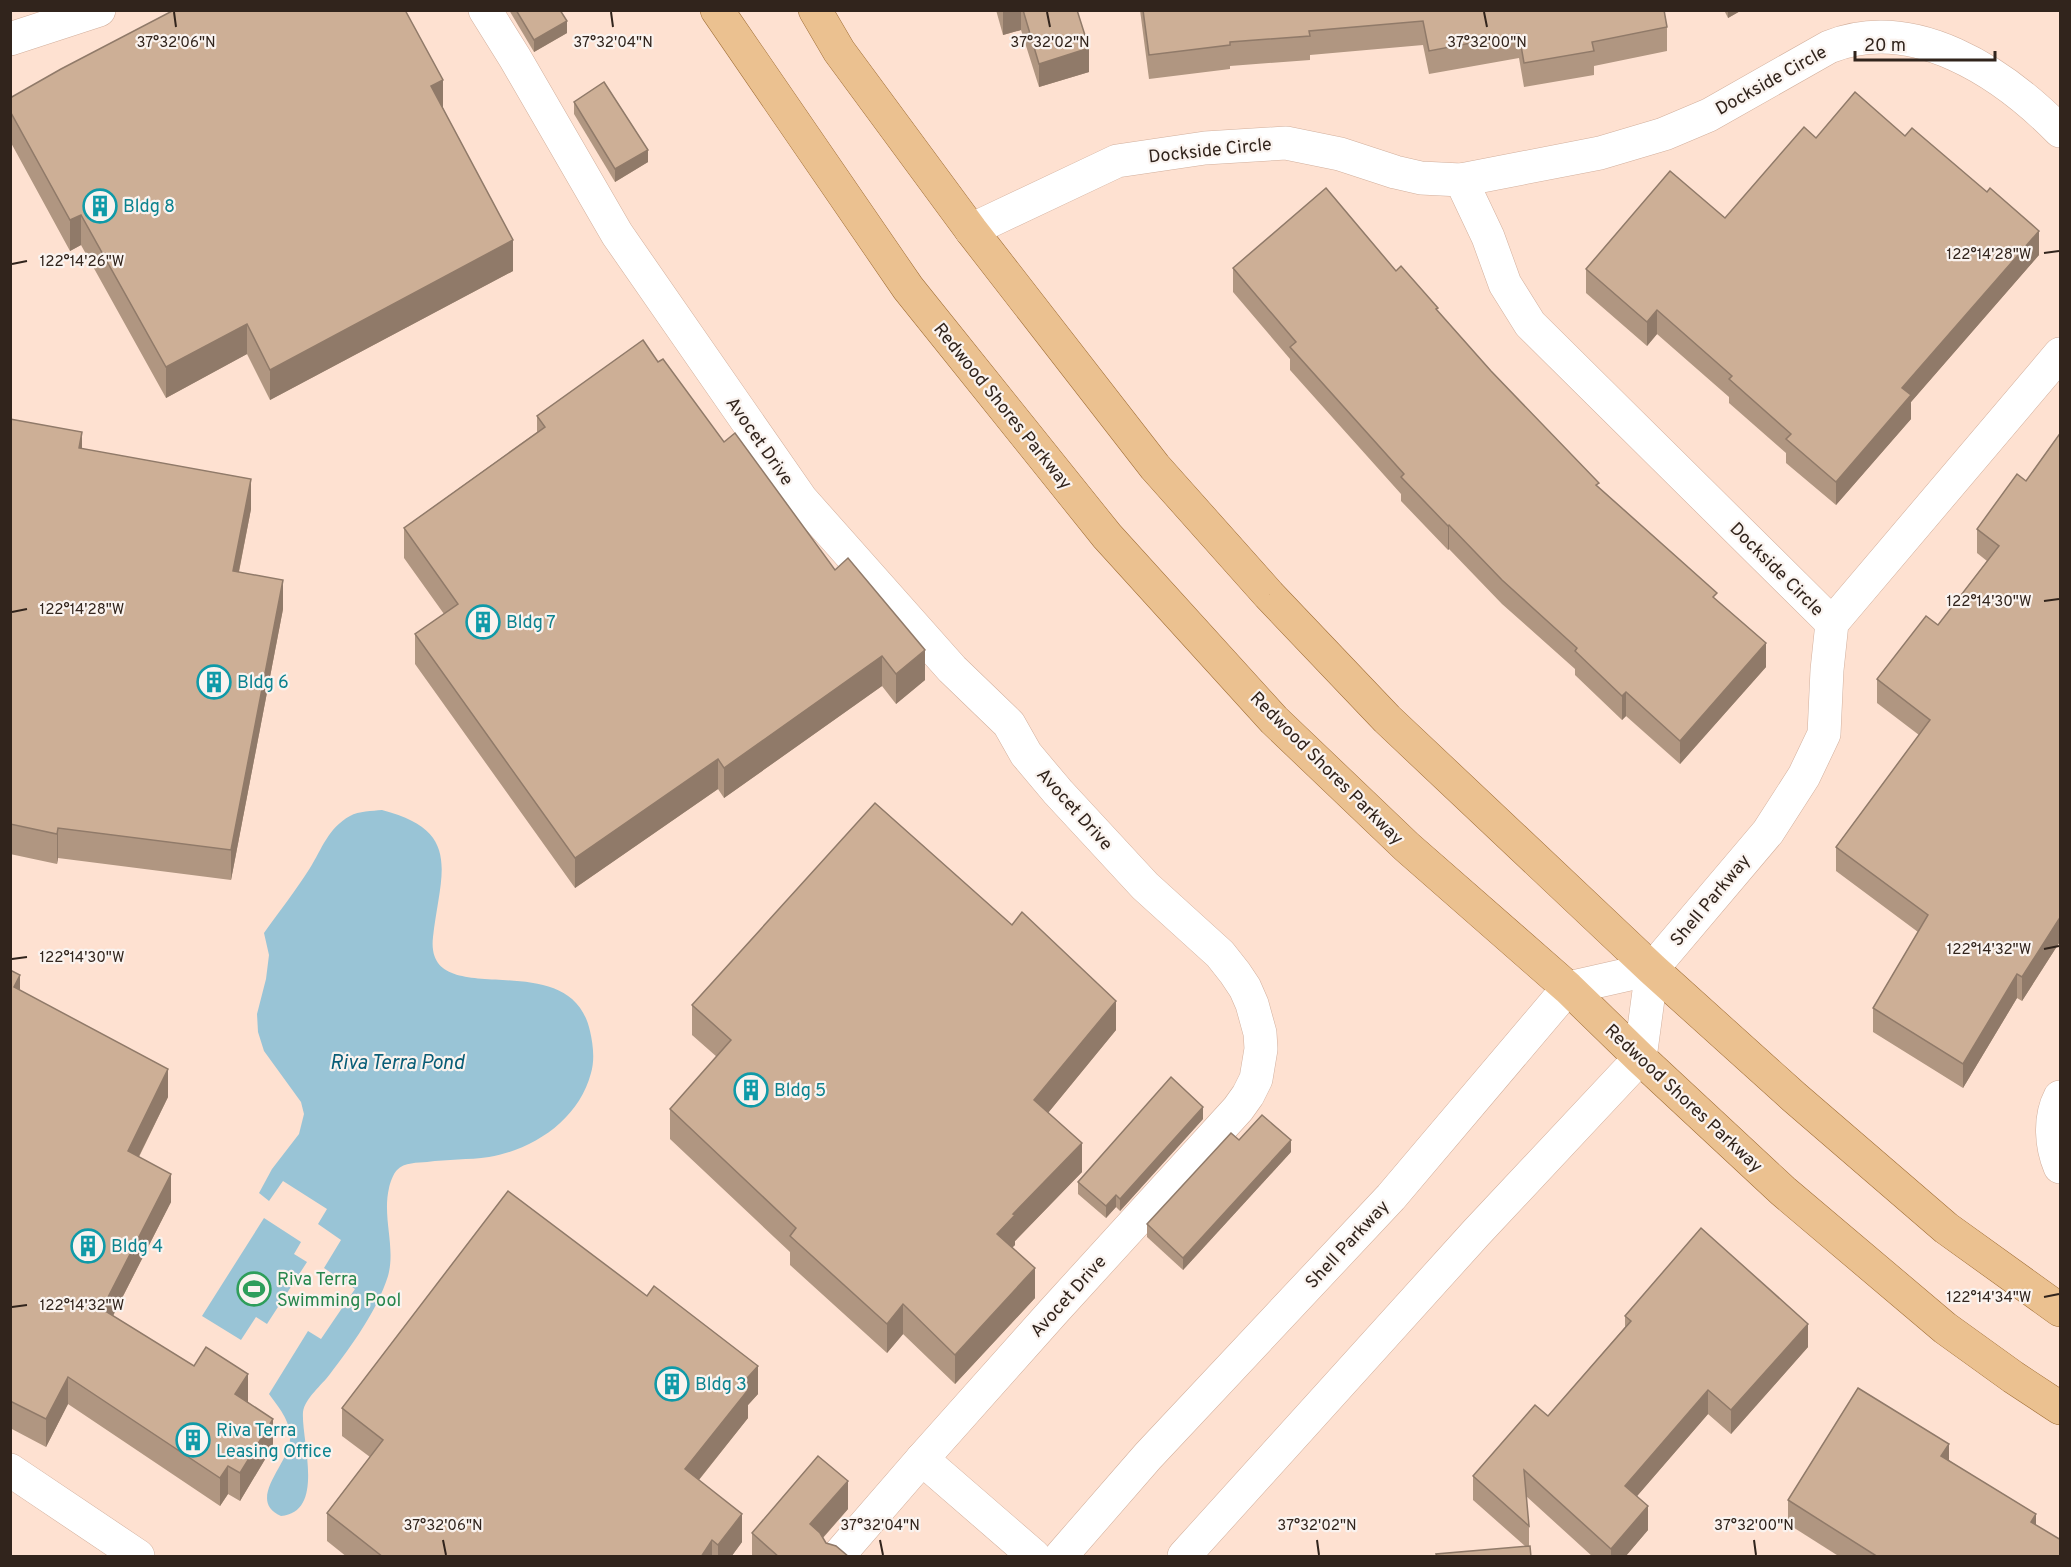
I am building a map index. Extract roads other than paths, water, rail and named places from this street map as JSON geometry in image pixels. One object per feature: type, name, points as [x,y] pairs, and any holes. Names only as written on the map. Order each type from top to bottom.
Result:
[{"type":"main road","name":"Redwood Shores Parkway","points":[[717,10],[908,288],[1107,536],[1274,720],[1407,847],[1568,988],[1783,1191],[1936,1320],[2013,1377],[2061,1408]]},
{"type":"main road","points":[[815,10],[839,51],[971,230],[1155,467],[1269,595],[1387,719],[1652,969],[1794,1097],[1946,1228],[2061,1310]]},
{"type":"street","points":[[10,39],[52,18],[99,10]]},
{"type":"street","name":"Avocet Drive","points":[[484,10],[515,58],[617,234],[801,500],[952,669],[1009,724],[1026,754],[1145,886],[1221,954],[1245,988],[1257,1018],[1262,1049],[1259,1065],[1256,1079],[1238,1109],[922,1459],[838,1557]]},
{"type":"street","name":"Dockside Circle","points":[[971,230],[1117,161],[1205,148],[1286,143],[1340,154],[1421,178],[1461,180],[1600,153],[1664,134],[1708,115],[1829,47],[1848,39],[1868,37],[1909,40],[1961,56],[1990,72],[2061,131]]},
{"type":"street","name":"Dockside Circle","points":[[1461,180],[1488,237],[1505,284],[1530,324],[1832,623]]},
{"type":"street","name":"Dockside Circle","points":[[1768,832],[1804,776],[1824,734],[1832,623],[2061,354]]},
{"type":"street","name":"Shell Parkway","points":[[1652,969],[1768,832]]},
{"type":"street","points":[[1184,1557],[1476,1233],[1640,1058],[1652,969],[1568,988]]},
{"type":"street","name":"Shell Parkway","points":[[1061,1557],[1148,1456],[1391,1197],[1568,988]]},
{"type":"street","points":[[2057,1155],[2052,1126],[2055,1107],[2061,1097]]},
{"type":"street","points":[[922,1459],[1034,1557]]},
{"type":"street","points":[[10,1470],[138,1557]]},
{"type":"water","name":"Riva Terra Pond","points":[[382,810],[408,819],[426,830],[436,843],[441,858],[442,875],[433,937],[436,960],[451,973],[473,978],[529,982],[556,989],[577,1004],[590,1031],[593,1052],[592,1068],[585,1089],[566,1118],[538,1139],[523,1147],[489,1157],[411,1163],[400,1167],[393,1176],[387,1199],[391,1254],[388,1276],[363,1327],[304,1407],[307,1489],[303,1502],[295,1512],[281,1516],[271,1509],[267,1501],[268,1491],[288,1449],[290,1432],[284,1415],[269,1394],[308,1331],[321,1339],[355,1289],[324,1268],[341,1240],[318,1224],[327,1209],[283,1181],[269,1201],[259,1193],[272,1169],[299,1134],[304,1114],[301,1102],[264,1051],[258,1032],[257,1014],[266,979],[269,955],[264,933],[305,876],[326,839],[336,827],[354,814]]},
{"type":"water","name":"Riva Terra Swimming Pool","points":[[264,1218],[301,1242],[294,1254],[307,1262],[267,1324],[256,1317],[241,1340],[202,1316]]},
{"type":"place","name":"Bldg 8","points":[[100,206]]},
{"type":"place","name":"Bldg 7","points":[[483,622]]},
{"type":"place","name":"Bldg 6","points":[[214,682]]},
{"type":"place","name":"Bldg 5","points":[[751,1090]]},
{"type":"place","name":"Bldg 4","points":[[88,1246]]},
{"type":"place","name":"Riva Terra Swimming Pool","points":[[254,1289]]},
{"type":"place","name":"Bldg 3","points":[[672,1384]]},
{"type":"place","name":"Riva Terra Leasing Office","points":[[193,1440]]}]
